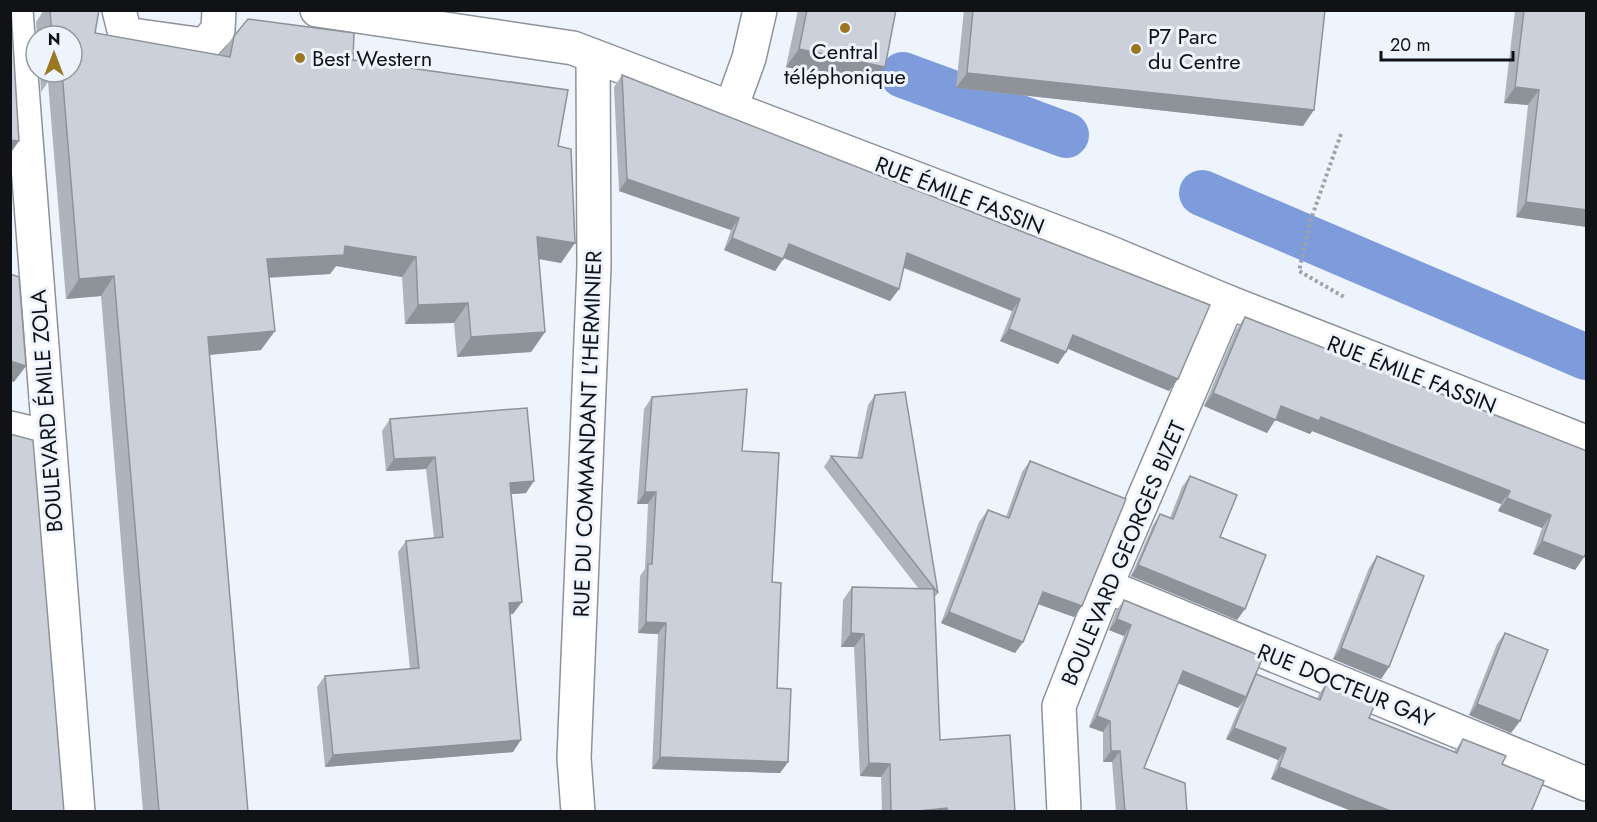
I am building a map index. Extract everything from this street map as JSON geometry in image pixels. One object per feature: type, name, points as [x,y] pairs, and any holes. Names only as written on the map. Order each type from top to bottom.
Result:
[{"type":"street","name":"BOULEVARD ÉMILE ZOLA","points":[[16,10],[78,812]]},
{"type":"street","points":[[119,10],[125,34],[204,45],[218,30],[219,10]]},
{"type":"street","name":"RUE ÉMILE FASSIN","points":[[317,10],[573,48],[1106,251],[1228,302],[1587,442]]},
{"type":"street","points":[[731,108],[749,58],[760,10]]},
{"type":"street","name":"RUE DU COMMANDANT L'HERMINIER","points":[[578,812],[574,758],[594,266],[593,56]]},
{"type":"street","name":"BOULEVARD GEORGES BIZET","points":[[1064,812],[1059,706],[1106,586],[1228,302]]},
{"type":"street","points":[[10,428],[48,437]]},
{"type":"street","name":"RUE DOCTEUR GAY","points":[[1106,586],[1587,784]]},
{"type":"path","points":[[1341,134],[1310,222],[1299,271],[1346,298]]},
{"type":"building","points":[[11,10],[19,141],[10,140]]},
{"type":"building","points":[[50,10],[99,10],[95,33],[230,57],[234,36],[248,19],[354,33],[353,60],[568,90],[558,146],[571,149],[575,243],[537,237],[545,332],[471,337],[468,303],[418,305],[416,257],[345,246],[344,255],[267,259],[275,331],[208,337],[248,812],[159,812],[114,276],[79,279],[63,84],[84,84],[84,24],[51,24]]},
{"type":"building","points":[[807,10],[896,10],[885,67],[799,49]]},
{"type":"building","name":"P7 Parc du Centre","points":[[973,10],[1325,10],[1314,110],[967,73]]},
{"type":"building","points":[[1524,10],[1587,10],[1587,210],[1526,202],[1539,90],[1515,87]]},
{"type":"building","points":[[622,75],[1210,305],[1178,379],[1073,335],[1066,352],[1009,329],[1020,299],[907,253],[899,289],[789,244],[783,259],[732,238],[739,218],[627,179]]},
{"type":"building","points":[[10,274],[19,277],[26,366],[10,361]]},
{"type":"building","points":[[1245,317],[1587,451],[1587,551],[1584,557],[1542,541],[1551,515],[1507,498],[1510,491],[1321,417],[1319,421],[1281,406],[1276,420],[1213,393]]},
{"type":"building","points":[[747,389],[742,451],[779,453],[772,582],[781,583],[777,688],[791,689],[788,762],[660,757],[666,623],[646,622],[648,564],[652,564],[656,492],[645,492],[652,397]]},
{"type":"building","points":[[905,392],[938,593],[831,456],[862,458],[875,395]]},
{"type":"building","points":[[527,408],[534,481],[510,483],[522,602],[509,603],[521,740],[333,755],[325,676],[419,668],[406,541],[443,537],[435,457],[394,459],[390,419]]},
{"type":"building","points":[[10,434],[33,440],[64,812],[10,812]]},
{"type":"building","points":[[1030,461],[1126,499],[1082,606],[1043,592],[1023,642],[949,612],[988,510],[1009,518]]},
{"type":"building","points":[[1190,476],[1237,495],[1220,537],[1266,555],[1245,609],[1138,565],[1160,514],[1173,519]]},
{"type":"building","points":[[1377,556],[1424,576],[1389,667],[1341,648]]},
{"type":"building","points":[[852,587],[934,589],[940,740],[1010,735],[1015,812],[948,812],[947,808],[891,812],[890,764],[869,763],[864,634],[851,633]]},
{"type":"building","points":[[1124,600],[1263,657],[1246,697],[1183,671],[1144,768],[1185,783],[1187,812],[1125,812],[1120,751],[1111,751],[1110,721],[1097,716],[1131,625],[1117,619]]},
{"type":"building","points":[[1505,633],[1548,650],[1520,721],[1477,704]]},
{"type":"building","points":[[1256,674],[1320,700],[1327,682],[1376,702],[1369,718],[1457,753],[1463,739],[1506,756],[1502,764],[1544,781],[1531,812],[1393,812],[1279,767],[1286,748],[1234,728]]},
{"type":"waterway","points":[[903,75],[1066,135]]},
{"type":"waterway","points":[[1202,193],[1586,357]]},
{"type":"place","name":"Central téléphonique","points":[[845,28]]},
{"type":"place","name":"P7 Parc du Centre","points":[[1136,49]]},
{"type":"place","name":"Best Western","points":[[300,58]]}]
